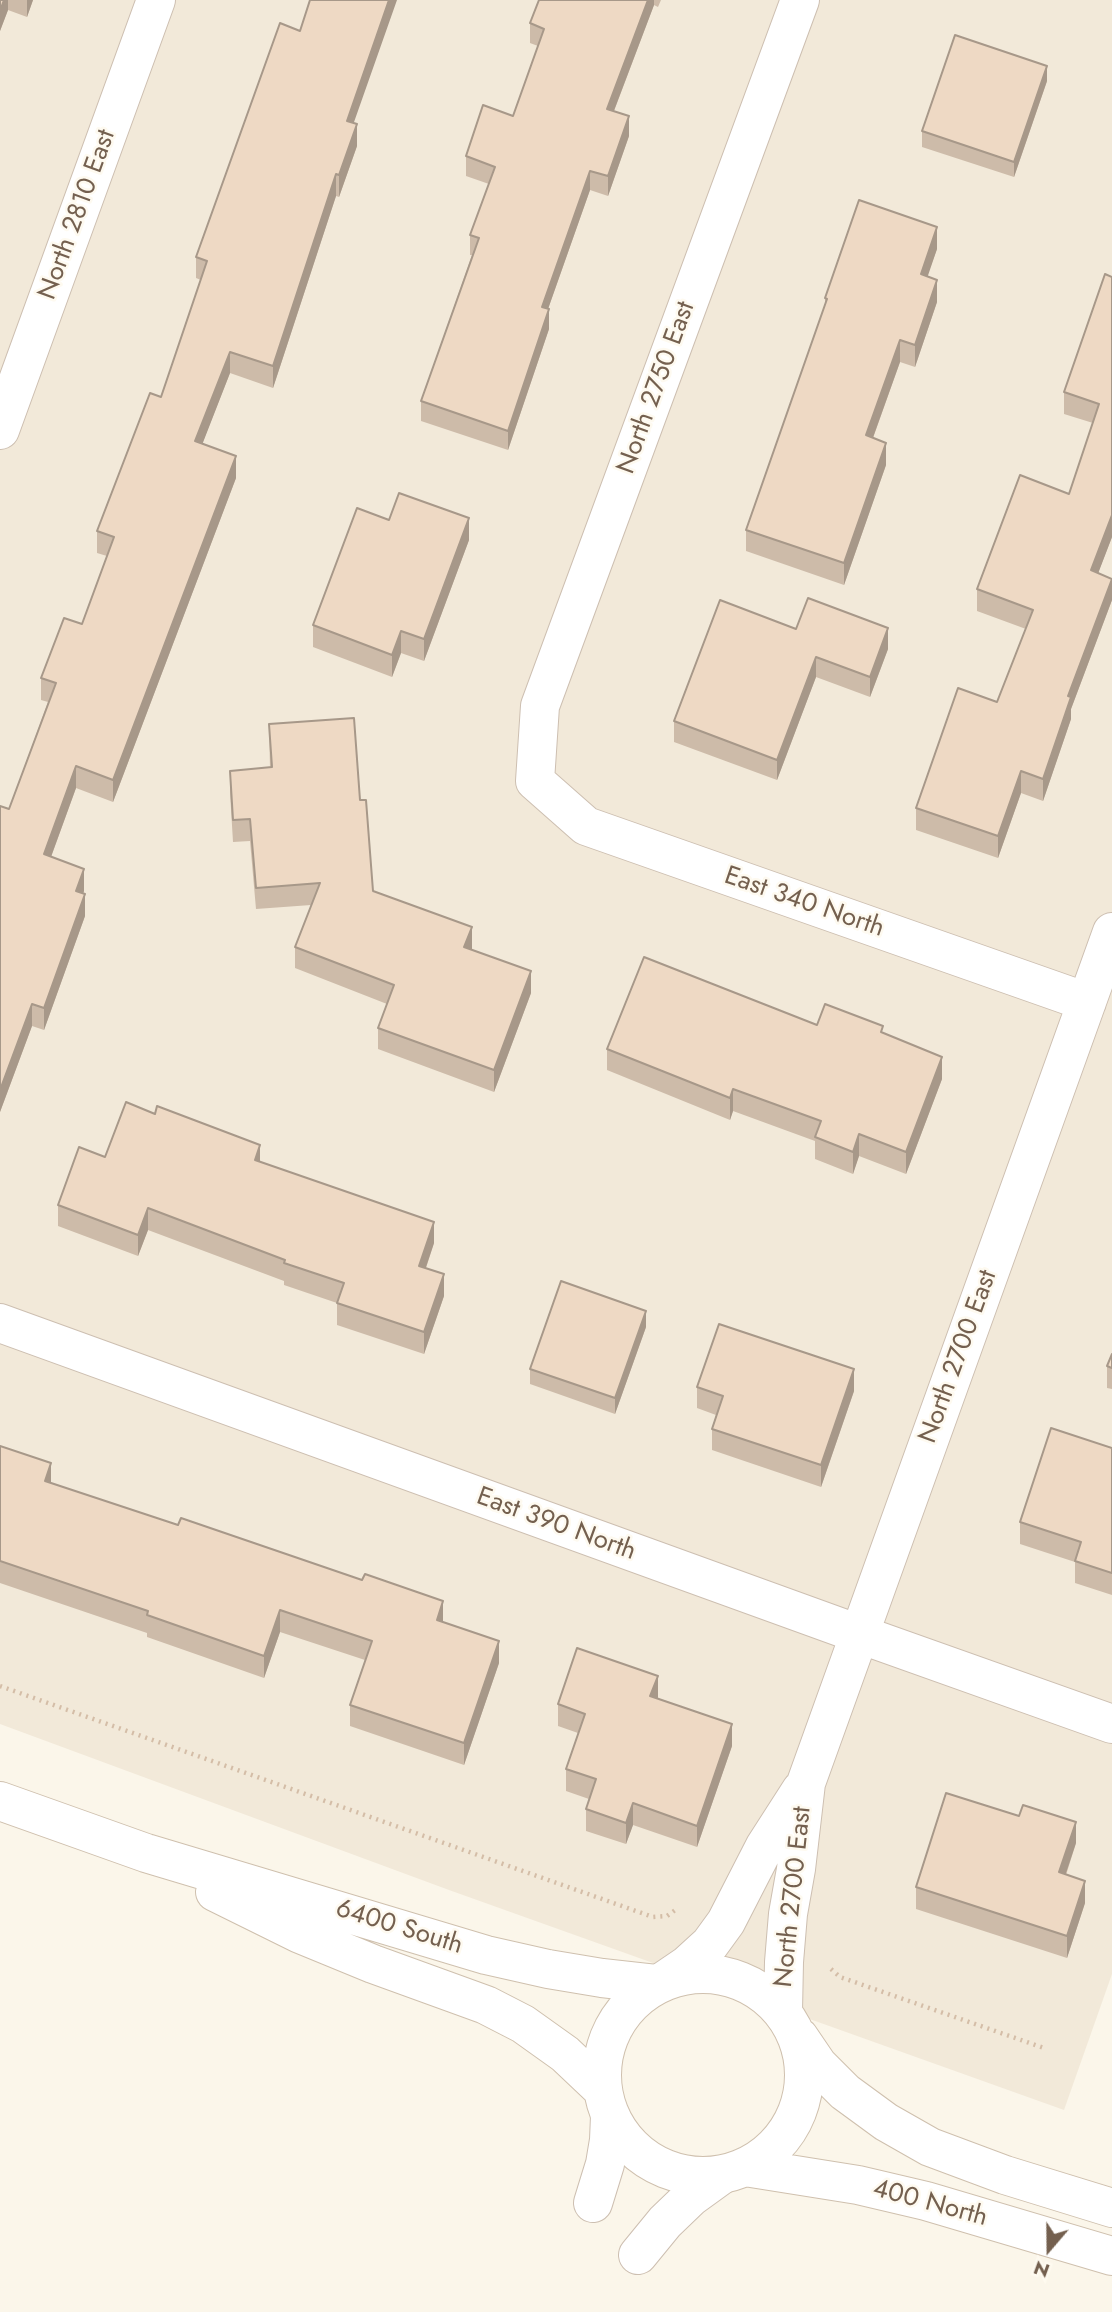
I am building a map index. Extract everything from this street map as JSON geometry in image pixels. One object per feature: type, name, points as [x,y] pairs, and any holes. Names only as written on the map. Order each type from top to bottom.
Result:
[{"type":"street","name":"North 2810 East","points":[[0,430],[156,0]]},
{"type":"street","name":"North 2750 East","points":[[536,780],[540,706],[800,0]]},
{"type":"street","name":"East 340 North","points":[[536,780],[586,826],[1087,1002]]},
{"type":"street","name":"North 2700 East","points":[[790,2022],[788,1914],[806,1783],[1112,932]]},
{"type":"street","name":"East 390 North","points":[[0,1323],[1112,1724]]},
{"type":"street","name":"North 2700 East","points":[[659,1983],[687,1965],[710,1944],[726,1922],[765,1846],[806,1783]]},
{"type":"street","name":"6400 South","points":[[0,1801],[146,1853],[486,1955],[602,1978],[659,1983]]},
{"type":"street","name":"6400 South","points":[[146,1853],[222,1896],[300,1934],[486,2005],[523,2024],[565,2054],[606,2103]]},
{"type":"street","points":[[593,2203],[605,2164],[606,2103],[602,2065],[607,2040],[619,2018],[635,1998],[659,1983],[687,1974],[714,1973],[727,1976],[763,1993],[790,2022],[804,2059],[805,2086],[799,2111],[786,2135],[768,2154],[732,2171],[673,2214],[638,2255]]},
{"type":"street","name":"400 North","points":[[790,2022],[818,2065],[845,2092],[875,2115],[930,2147],[1005,2175],[1112,2207]]},
{"type":"street","points":[[606,2103],[624,2138],[644,2157],[667,2169],[693,2175],[732,2171]]},
{"type":"street","name":"400 North","points":[[732,2171],[858,2185],[926,2201],[1112,2256]]},
{"type":"path","points":[[0,1686],[653,1917],[667,1916],[688,1900]]},
{"type":"path","points":[[829,1965],[839,1977],[1044,2048]]},
{"type":"shaded area","points":[[0,0],[1112,0],[1112,1974],[1064,2110],[449,1890],[0,1724]]},
{"type":"building","points":[[310,0],[389,0],[347,121],[357,124],[339,175],[336,174],[273,366],[230,352],[195,441],[236,456],[113,780],[76,766],[44,854],[84,869],[76,891],[85,894],[44,1008],[32,1004],[0,1090],[0,806],[9,809],[56,683],[41,678],[64,618],[82,624],[114,537],[97,531],[150,393],[161,397],[207,261],[196,257],[280,23],[300,31]]},
{"type":"building","points":[[539,0],[648,0],[607,109],[629,116],[608,176],[590,171],[542,307],[549,309],[508,431],[421,401],[479,238],[470,235],[495,167],[466,156],[483,105],[513,116],[544,29],[530,23]]},
{"type":"building","points":[[955,35],[1047,66],[1014,162],[922,131]]},
{"type":"building","points":[[859,200],[937,227],[921,274],[937,280],[915,345],[900,340],[866,435],[886,443],[844,563],[746,530]]},
{"type":"building","points":[[1105,274],[1112,277],[1112,515],[1091,570],[1112,579],[1068,696],[1071,697],[1043,779],[1021,771],[998,836],[916,808],[958,688],[997,702],[1033,610],[977,589],[1020,475],[1069,494],[1099,404],[1064,392]]},
{"type":"building","points":[[399,493],[469,518],[424,639],[401,631],[392,655],[313,625],[357,508],[389,520]]},
{"type":"building","points":[[808,598],[888,628],[870,677],[816,657],[777,760],[674,721],[720,600],[796,629]]},
{"type":"building","points":[[354,718],[360,800],[366,800],[373,891],[472,927],[464,947],[531,971],[494,1070],[378,1028],[394,985],[295,947],[320,883],[256,888],[250,819],[233,820],[230,771],[272,767],[269,724]]},
{"type":"building","points":[[644,957],[817,1025],[825,1004],[883,1026],[881,1032],[942,1057],[906,1152],[859,1134],[853,1152],[815,1137],[821,1121],[733,1089],[730,1098],[607,1049]]},
{"type":"building","points":[[126,1102],[155,1114],[157,1106],[260,1145],[255,1160],[434,1222],[419,1266],[444,1274],[424,1332],[337,1303],[344,1283],[284,1263],[285,1260],[148,1208],[138,1235],[58,1205],[79,1147],[105,1157]]},
{"type":"building","points":[[561,1281],[646,1311],[615,1398],[530,1369]]},
{"type":"building","points":[[719,1324],[854,1369],[821,1465],[712,1429],[723,1396],[697,1387]]},
{"type":"building","points":[[1112,1354],[1112,1368],[1107,1366]]},
{"type":"building","points":[[1051,1428],[1112,1448],[1112,1573],[1075,1561],[1081,1542],[1020,1522]]},
{"type":"building","points":[[0,1446],[51,1463],[45,1481],[178,1525],[181,1518],[362,1580],[365,1574],[443,1601],[437,1620],[499,1641],[464,1743],[350,1705],[372,1641],[280,1610],[264,1656],[147,1615],[148,1611],[0,1561]]},
{"type":"building","points":[[577,1648],[658,1676],[650,1696],[732,1724],[697,1826],[633,1803],[626,1823],[586,1809],[596,1779],[566,1769],[585,1714],[558,1704]]},
{"type":"building","points":[[946,1793],[1019,1816],[1023,1805],[1076,1822],[1059,1872],[1085,1881],[1067,1936],[916,1887]]}]
